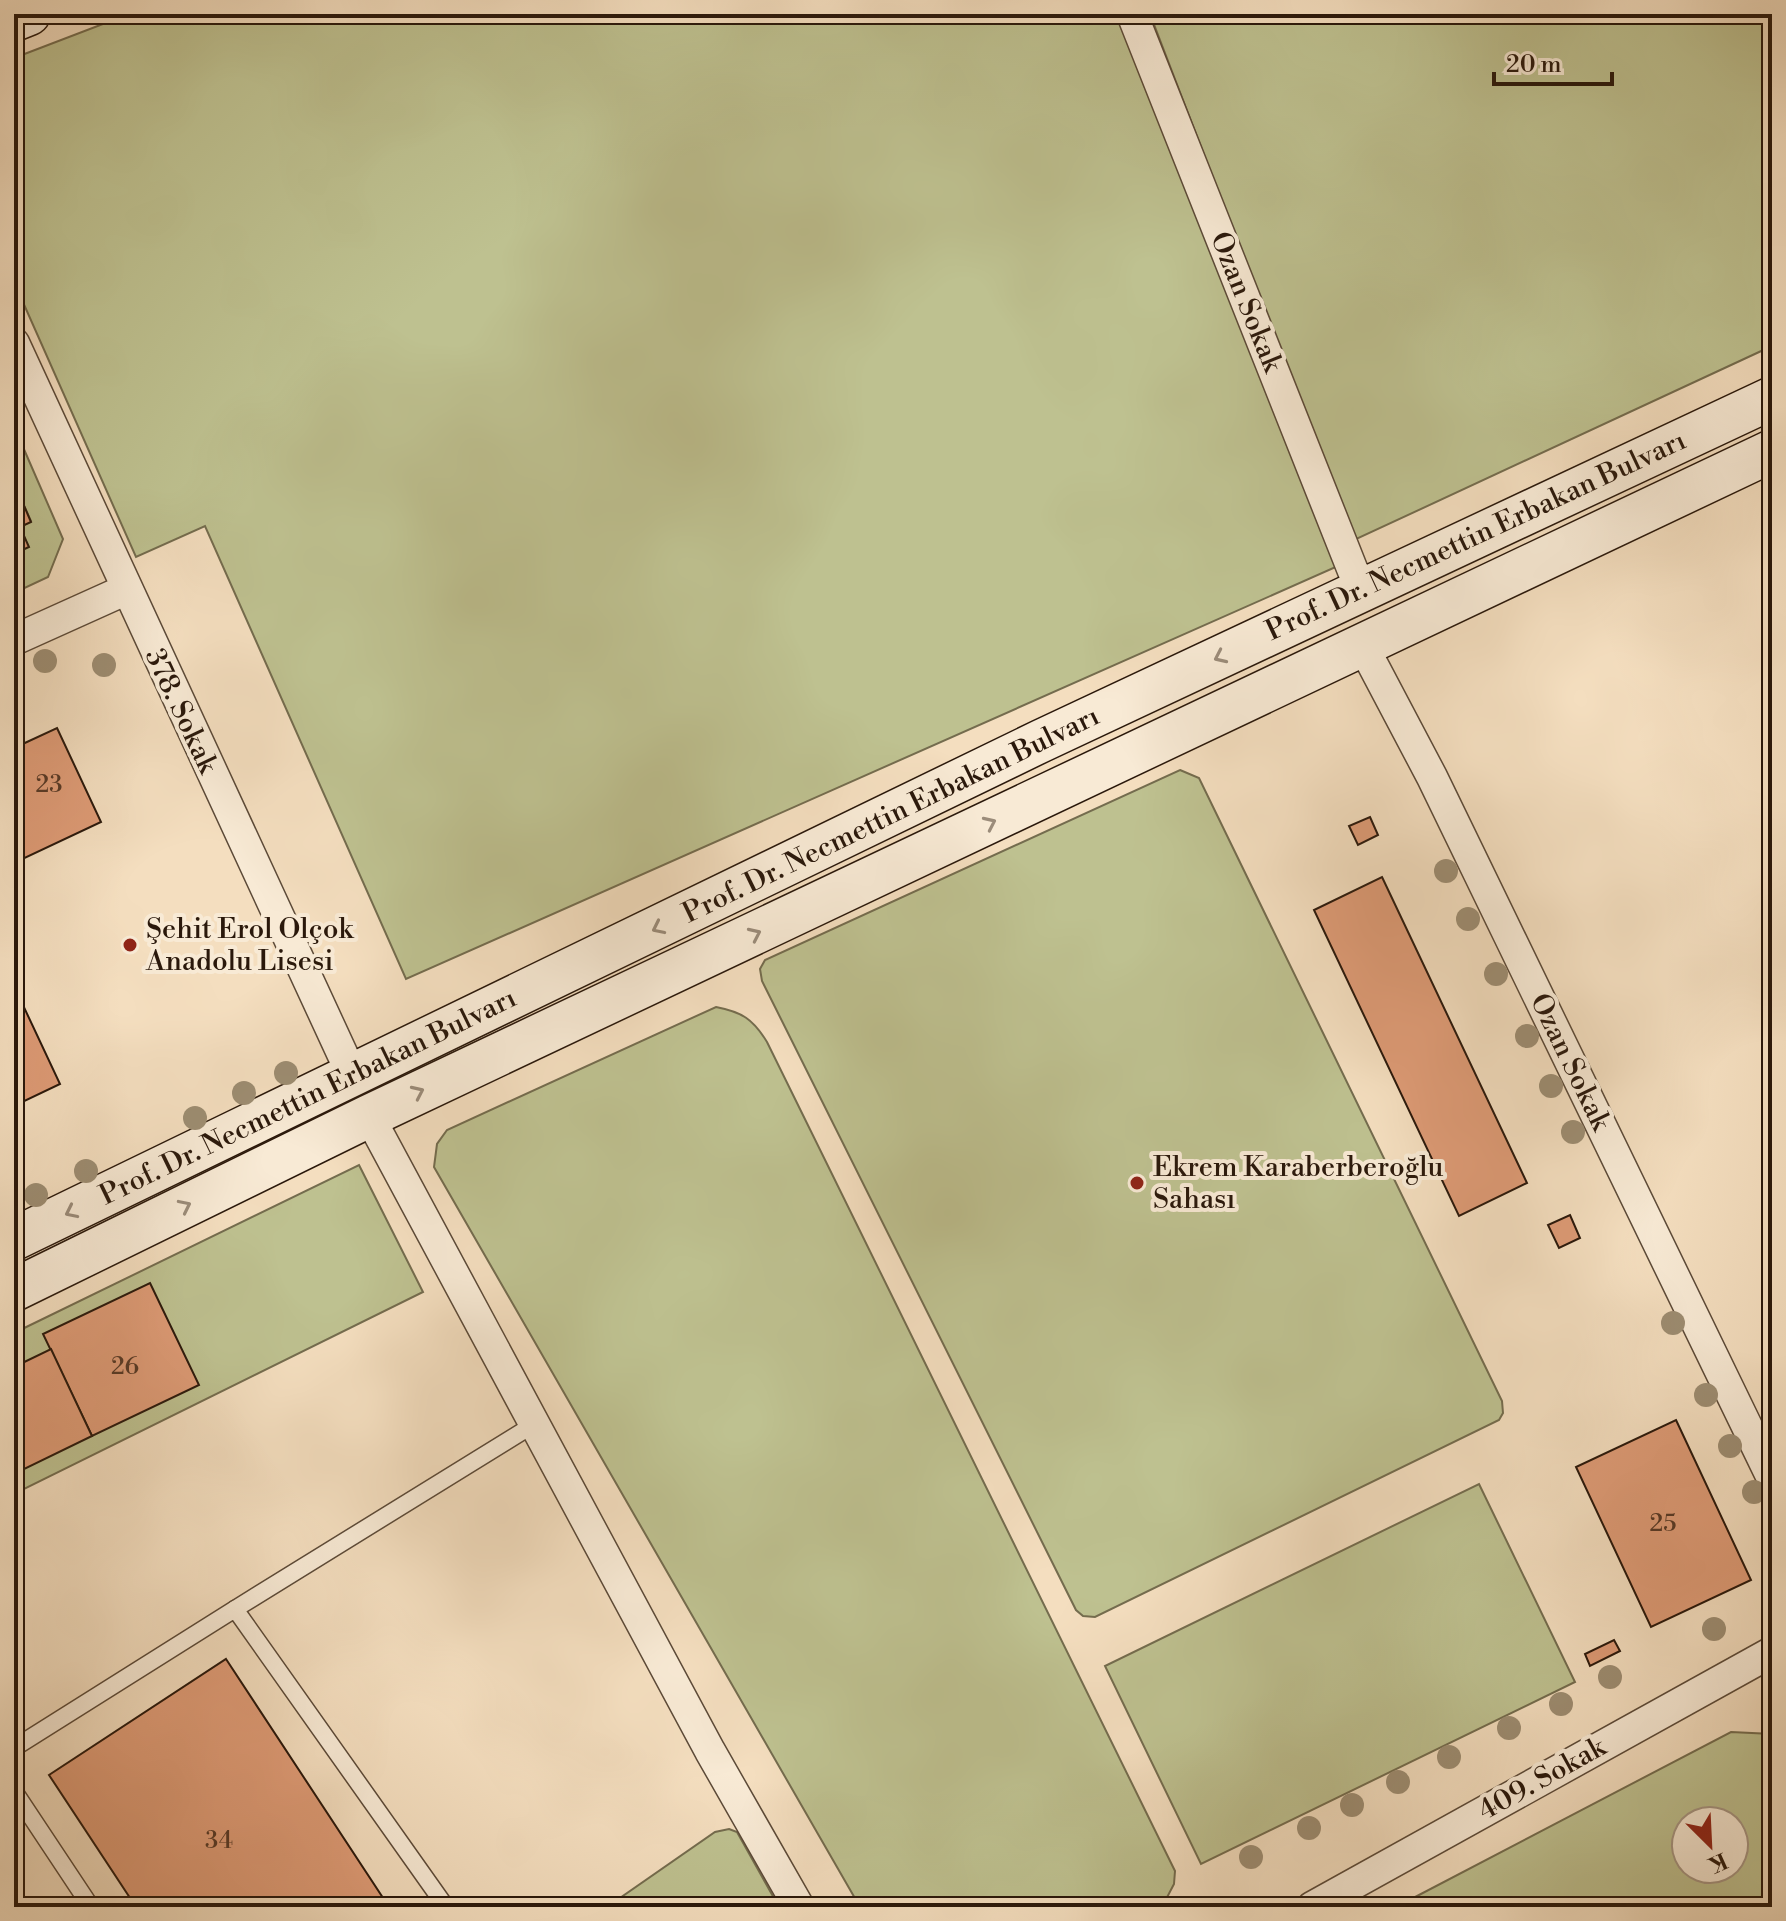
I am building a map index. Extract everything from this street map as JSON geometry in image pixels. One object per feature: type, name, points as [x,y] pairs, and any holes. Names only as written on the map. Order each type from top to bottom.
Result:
[{"type":"main road","points":[[14,20],[29,14]]},
{"type":"main road","name":"Prof. Dr. Necmettin Erbakan Bulvarı","points":[[14,1239],[1041,741],[1772,398]]},
{"type":"main road","name":"Prof. Dr. Necmettin Erbakan Bulvarı","points":[[14,1290],[369,1116],[1364,648],[1772,451]]},
{"type":"street","name":"Ozan Sokak","points":[[1132,14],[1353,571],[1366,588]]},
{"type":"street","name":"378. Sokak","points":[[14,343],[125,590],[353,1077]]},
{"type":"street","points":[[14,640],[125,590]]},
{"type":"street","name":"Ozan Sokak","points":[[1364,648],[1432,777],[1772,1478]]},
{"type":"street","points":[[369,1116],[710,1751],[799,1907]]},
{"type":"street","name":"409. Sokak","points":[[1312,1907],[1772,1652]]},
{"type":"lane","points":[[14,1748],[536,1423]]},
{"type":"lane","points":[[235,1609],[446,1907]]},
{"type":"lane","points":[[14,1791],[91,1907]]},
{"type":"green space","points":[[129,14],[1119,14],[1347,562],[406,979],[205,526],[136,557],[14,282],[14,58]]},
{"type":"green space","points":[[1150,14],[1772,14],[1772,346],[1352,541]]},
{"type":"green space","points":[[23,447],[63,539],[48,577],[14,593],[14,554],[20,527],[31,521],[22,501],[16,503],[14,500],[14,450]]},
{"type":"green space","name":"Ekrem Karaberberoğlu Sahası","points":[[1180,770],[1199,778],[1502,1401],[1503,1413],[1499,1420],[1095,1617],[1083,1616],[1076,1610],[762,981],[760,969],[765,960]]},
{"type":"green space","points":[[716,1007],[746,1018],[767,1042],[1175,1871],[1174,1884],[1162,1907],[860,1907],[434,1167],[437,1144],[447,1130]]},
{"type":"green space","points":[[359,1165],[423,1292],[14,1494],[14,1333]]},
{"type":"green space","points":[[1479,1484],[1575,1682],[1201,1864],[1105,1666]]},
{"type":"green space","points":[[1731,1732],[1772,1734],[1772,1907],[1396,1907]]},
{"type":"green space","points":[[729,1829],[737,1832],[779,1907],[607,1907],[715,1832]]},
{"type":"building","points":[[14,500],[16,503],[22,501],[31,522],[20,527],[29,547],[14,554]]},
{"type":"building","points":[[57,728],[101,822],[14,863],[14,748]]},
{"type":"building","points":[[1370,817],[1378,835],[1358,845],[1349,826]]},
{"type":"building","points":[[1382,877],[1527,1183],[1459,1216],[1314,910]]},
{"type":"building","points":[[14,986],[60,1084],[14,1106]]},
{"type":"building","points":[[1570,1215],[1580,1238],[1559,1248],[1548,1225]]},
{"type":"building","points":[[150,1283],[199,1385],[92,1436],[43,1334]]},
{"type":"building","points":[[51,1349],[92,1436],[14,1474],[14,1367]]},
{"type":"building","points":[[1676,1420],[1751,1580],[1651,1627],[1576,1467]]},
{"type":"building","points":[[1614,1640],[1620,1651],[1590,1666],[1585,1654]]},
{"type":"building","points":[[226,1659],[389,1907],[136,1907],[49,1775]]},
{"type":"place","name":"Şehit Erol Olçok Anadolu Lisesi","points":[[130,945]]},
{"type":"place","name":"Ekrem Karaberberoğlu Sahası","points":[[1137,1183]]}]
